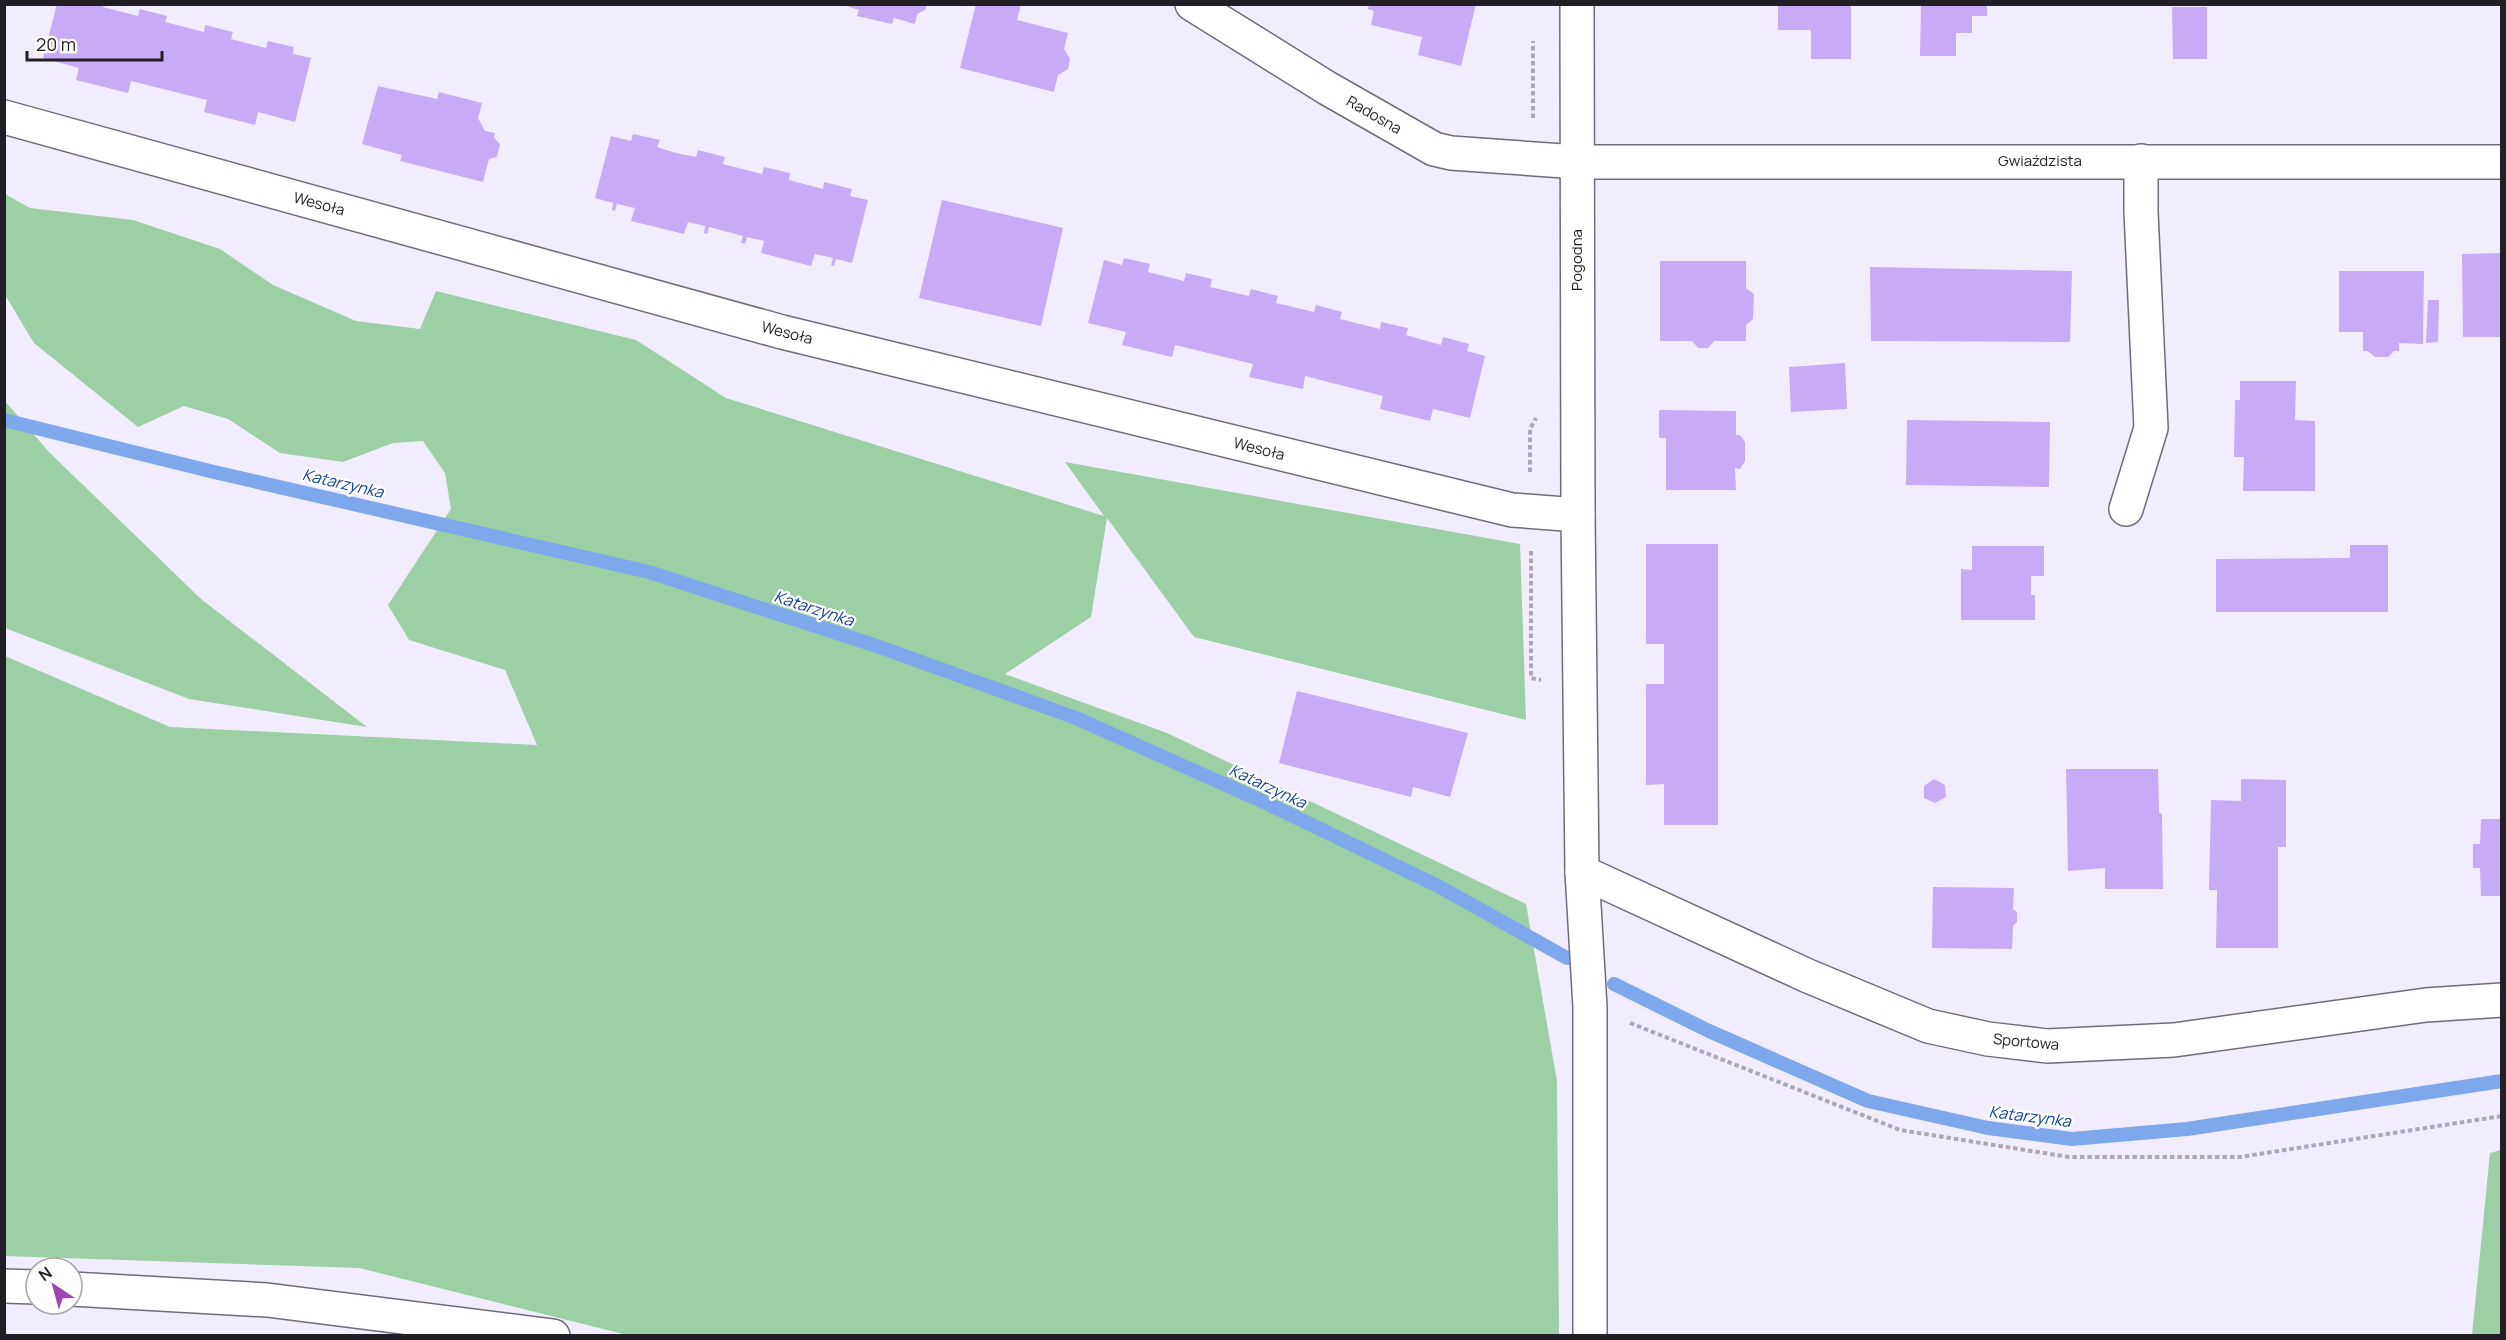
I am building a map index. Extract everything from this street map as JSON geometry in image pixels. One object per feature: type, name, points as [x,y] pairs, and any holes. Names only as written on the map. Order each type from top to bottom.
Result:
[{"type":"street","name":"Radosna","points":[[1192,4],[1327,88],[1434,149],[1470,155],[1578,162]]},
{"type":"street","name":"Pogodna","points":[[1577,4],[1578,515],[1582,872],[1590,1007],[1590,1335]]},
{"type":"street","name":"Wesoła","points":[[4,117],[782,332],[1512,510],[1578,515]]},
{"type":"street","points":[[2126,509],[2151,428],[2141,212],[2141,161]]},
{"type":"street","name":"Gwiaździsta","points":[[1578,162],[2502,162]]},
{"type":"street","name":"Sportowa","points":[[1582,872],[1808,976],[1928,1026],[1988,1039],[2047,1046],[2174,1040],[2426,1005],[2502,1000]]},
{"type":"street","points":[[4,1286],[24,1287]]},
{"type":"street","points":[[84,1290],[267,1300],[553,1335]]},
{"type":"path","points":[[1533,41],[1533,119]]},
{"type":"path","points":[[1530,542],[1532,678]]},
{"type":"path","points":[[1590,1007],[1900,1130],[2068,1157],[2240,1157],[2502,1116]]},
{"type":"green space","points":[[5,194],[30,208],[133,220],[220,249],[273,285],[356,321],[420,329],[436,291],[636,340],[726,398],[1104,516],[1065,462],[1520,544],[1526,720],[1194,637],[1107,518],[1091,617],[1005,674],[1167,733],[1526,904],[1557,1081],[1559,1335],[631,1336],[359,1268],[84,1259],[84,1256],[5,1256],[5,656],[170,727],[537,745],[505,670],[409,640],[388,605],[451,509],[445,473],[423,441],[393,443],[343,462],[280,453],[228,419],[184,406],[138,427],[34,343],[5,295]]},
{"type":"green space","points":[[4,400],[49,452],[201,599],[367,727],[189,699],[5,628]]},
{"type":"green space","points":[[2501,1150],[2501,1335],[2472,1335],[2490,1153]]},
{"type":"building","points":[[57,4],[104,4],[103,7],[138,16],[140,9],[167,16],[165,22],[204,32],[205,25],[233,32],[231,39],[266,48],[268,41],[294,47],[293,54],[311,58],[295,122],[258,112],[255,125],[204,112],[207,100],[131,81],[128,93],[76,80],[79,68],[43,58]]},
{"type":"building","points":[[840,4],[927,4],[925,10],[917,14],[915,24],[894,18],[892,24],[857,16],[859,10]]},
{"type":"building","points":[[976,4],[1021,4],[1017,20],[1068,33],[1064,49],[1070,59],[1068,69],[1058,75],[1054,92],[960,68]]},
{"type":"building","points":[[1369,4],[1476,4],[1461,66],[1418,55],[1422,37],[1371,25],[1374,11],[1368,9]]},
{"type":"building","points":[[1778,4],[1851,4],[1851,59],[1811,59],[1811,30],[1778,30]]},
{"type":"building","points":[[1921,4],[1987,4],[1987,16],[1972,16],[1972,33],[1956,33],[1956,56],[1920,56]]},
{"type":"building","points":[[2172,7],[2207,7],[2207,59],[2173,59]]},
{"type":"building","points":[[378,86],[437,99],[439,92],[482,103],[478,118],[485,131],[495,133],[494,138],[500,144],[497,157],[489,159],[483,182],[400,161],[402,155],[362,144]]},
{"type":"building","points":[[633,134],[660,140],[657,147],[676,153],[696,157],[698,150],[725,157],[723,164],[762,174],[764,167],[790,173],[789,180],[823,189],[824,182],[852,189],[850,196],[868,200],[852,263],[836,259],[834,266],[831,265],[833,258],[815,254],[811,266],[761,253],[764,241],[747,237],[745,244],[741,243],[743,236],[709,227],[707,234],[704,233],[705,226],[688,222],[684,234],[631,221],[635,208],[617,204],[615,211],[612,210],[613,203],[595,198],[611,136],[631,141]]},
{"type":"building","points":[[942,200],[1063,228],[1041,326],[919,298]]},
{"type":"building","points":[[2502,253],[2502,337],[2463,337],[2462,254]]},
{"type":"building","points":[[1124,258],[1150,264],[1148,272],[1184,281],[1186,273],[1212,279],[1210,287],[1249,296],[1251,289],[1278,296],[1276,303],[1314,312],[1316,305],[1342,312],[1340,319],[1380,329],[1381,322],[1408,328],[1406,335],[1441,345],[1443,337],[1469,344],[1467,351],[1485,356],[1470,418],[1433,409],[1430,421],[1380,409],[1383,396],[1305,376],[1303,389],[1249,377],[1253,364],[1175,345],[1172,357],[1122,345],[1126,332],[1088,323],[1104,260],[1122,265]]},
{"type":"building","points":[[1660,261],[1746,261],[1746,288],[1754,294],[1753,319],[1746,325],[1746,341],[1714,341],[1708,348],[1698,348],[1692,341],[1660,341]]},
{"type":"building","points":[[1870,267],[2072,271],[2070,342],[1871,341]]},
{"type":"building","points":[[2339,271],[2424,271],[2423,344],[2399,343],[2399,351],[2394,351],[2388,357],[2375,357],[2368,351],[2363,351],[2363,332],[2339,332]]},
{"type":"building","points":[[2428,300],[2439,300],[2438,342],[2426,343]]},
{"type":"building","points":[[1845,363],[1847,409],[1791,412],[1789,367]]},
{"type":"building","points":[[2240,381],[2296,381],[2295,420],[2315,421],[2315,491],[2243,491],[2244,457],[2234,457],[2235,400],[2240,400]]},
{"type":"building","points":[[1659,410],[1736,411],[1736,435],[1740,435],[1745,442],[1745,461],[1740,469],[1735,468],[1736,490],[1666,490],[1666,438],[1659,438]]},
{"type":"building","points":[[1907,420],[2050,422],[2049,487],[1906,485]]},
{"type":"building","points":[[1646,544],[1718,544],[1718,825],[1664,825],[1664,784],[1646,785],[1646,684],[1664,684],[1664,644],[1646,644]]},
{"type":"building","points":[[2350,545],[2388,545],[2388,612],[2216,612],[2216,559],[2350,558]]},
{"type":"building","points":[[1972,546],[2044,546],[2044,576],[2031,576],[2031,595],[2035,595],[2035,620],[1961,620],[1961,569],[1972,570]]},
{"type":"building","points":[[1297,691],[1468,733],[1450,797],[1413,787],[1411,797],[1279,763]]},
{"type":"building","points":[[2066,769],[2158,769],[2159,813],[2162,814],[2163,889],[2105,889],[2105,868],[2068,871]]},
{"type":"building","points":[[1934,779],[1945,785],[1946,797],[1935,803],[1924,798],[1924,786]]},
{"type":"building","points":[[2241,779],[2286,780],[2286,847],[2278,847],[2278,948],[2216,948],[2217,890],[2209,890],[2211,800],[2241,801]]},
{"type":"building","points":[[2481,819],[2502,819],[2502,896],[2481,896],[2480,868],[2473,868],[2473,844],[2480,844]]},
{"type":"building","points":[[1933,887],[2014,888],[2013,909],[2017,912],[2017,922],[2013,926],[2012,949],[1932,948]]},
{"type":"waterway","name":"Katarzynka","points":[[4,420],[214,472],[649,572],[874,645],[1076,718],[1264,802],[1438,886],[1567,958]]},
{"type":"waterway","name":"Katarzynka","points":[[1614,984],[1709,1031],[1868,1101],[1988,1128],[2072,1139],[2187,1129],[2502,1081]]}]
